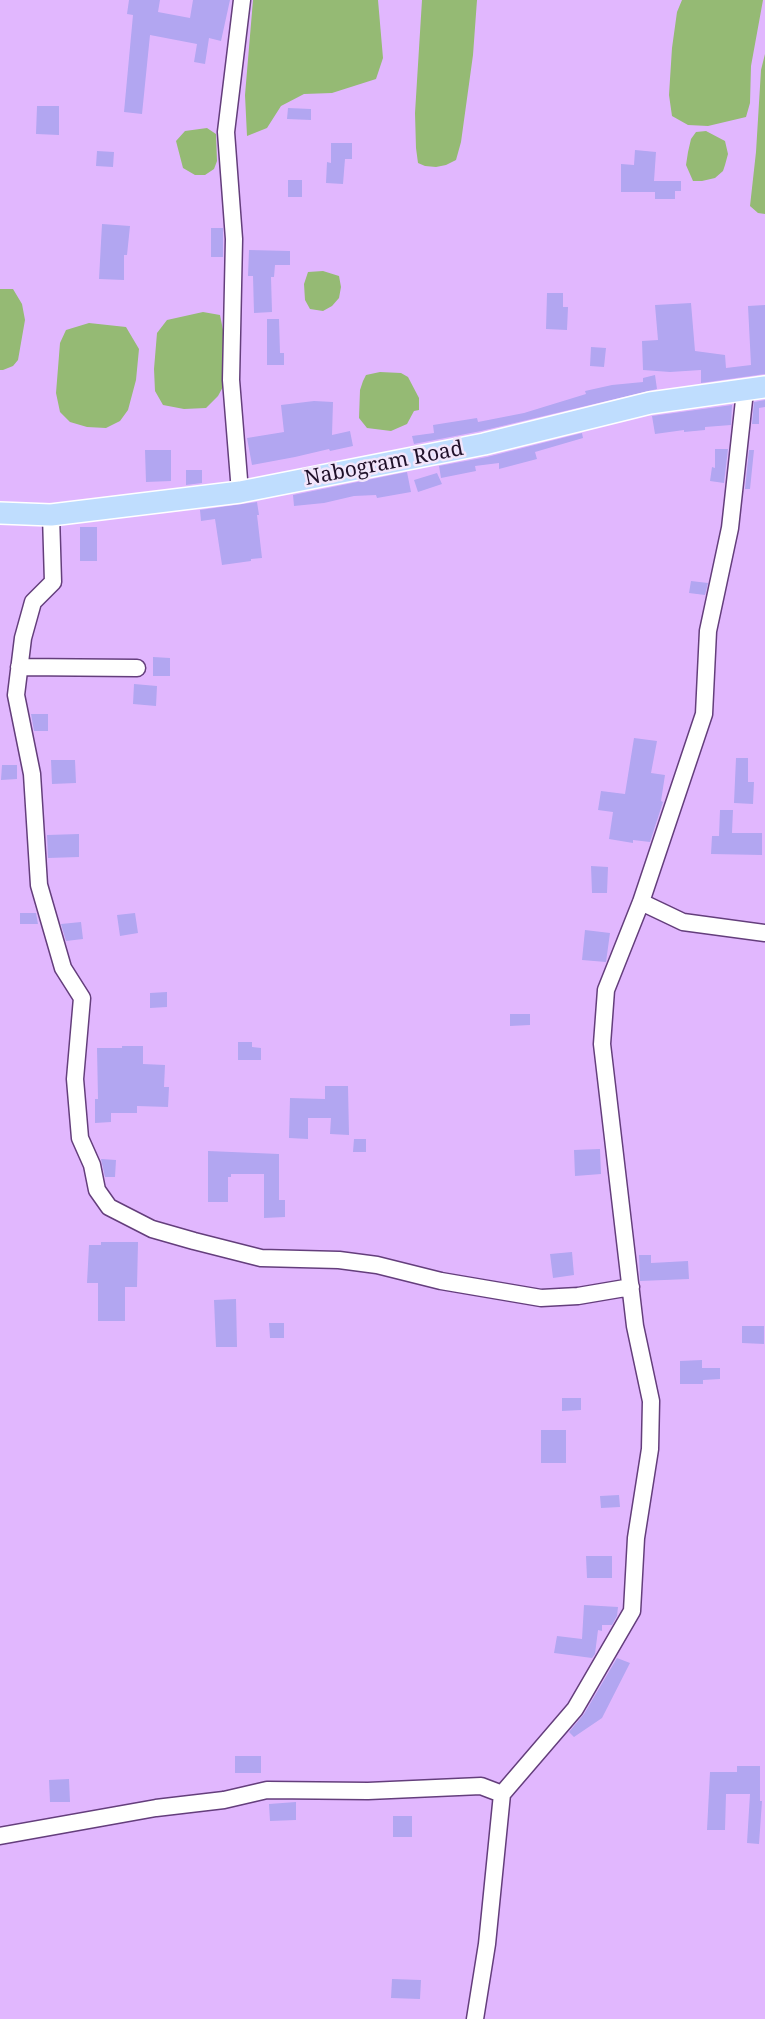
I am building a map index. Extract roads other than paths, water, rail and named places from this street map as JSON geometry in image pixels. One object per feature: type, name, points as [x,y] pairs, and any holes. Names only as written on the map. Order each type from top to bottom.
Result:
[{"type":"main road","name":"Nabogram Road","points":[[0,513],[51,515],[240,492],[484,444],[650,403],[755,389]]},
{"type":"street","points":[[240,492],[231,380],[234,239],[226,132],[242,0]]},
{"type":"street","points":[[475,2019],[487,1944],[502,1794],[575,1709],[632,1611],[636,1538],[650,1449],[650,1401],[635,1326],[602,1044],[606,990],[641,902],[704,714],[708,631],[755,389]]},
{"type":"street","points":[[51,515],[53,582],[33,602],[23,638],[16,695],[33,774],[39,886],[63,968],[82,998],[75,1079],[80,1139],[92,1165],[97,1190],[109,1207],[152,1229],[261,1258],[339,1260],[441,1282],[541,1298],[578,1296],[631,1287]]},
{"type":"street","points":[[19,667],[137,668]]},
{"type":"street","points":[[641,902],[683,922],[765,933]]},
{"type":"street","points":[[0,1836],[156,1808],[224,1800],[267,1790],[368,1791],[481,1786],[502,1794]]}]
